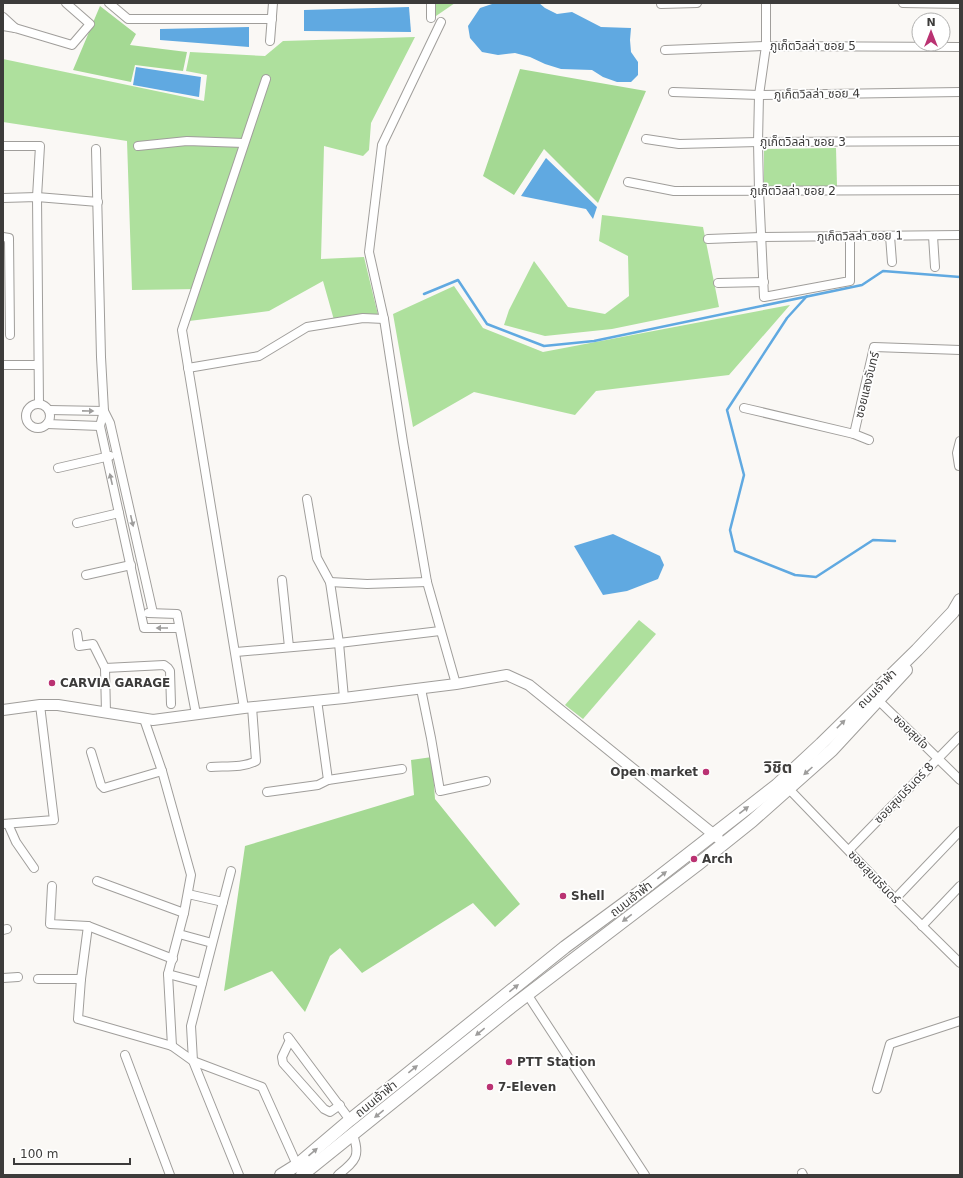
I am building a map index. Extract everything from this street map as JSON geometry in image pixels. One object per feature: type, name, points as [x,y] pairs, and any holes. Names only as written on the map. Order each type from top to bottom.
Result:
[{"type":"main road","name":"ถนนเจ้าฟ้า","points":[[300,1170],[350,1120],[565,947],[637,894],[777,785],[917,650],[953,612],[960,600]]},
{"type":"main road","name":"ถนนเจ้าฟ้า","points":[[281,1175],[300,1170],[353,1134],[527,994],[725,843],[789,789],[832,750],[959,614]]},
{"type":"street","points":[[3,26],[16,28],[72,45],[90,24],[66,3]]},
{"type":"street","points":[[109,3],[128,19],[272,19]]},
{"type":"street","points":[[270,41],[273,3]]},
{"type":"street","points":[[431,3],[431,18]]},
{"type":"street","points":[[661,4],[697,3]]},
{"type":"street","points":[[766,3],[766,46],[759,95],[758,142],[764,297],[850,281],[850,236]]},
{"type":"street","points":[[902,3],[960,4]]},
{"type":"street","points":[[3,16],[16,28]]},
{"type":"street","points":[[441,22],[382,145],[369,252],[384,319],[427,582],[456,684]]},
{"type":"street","name":"ภูเก็ตวิลล่า ซอย 5","points":[[665,50],[766,46],[960,47]]},
{"type":"street","points":[[211,767],[251,764],[256,761],[248,707],[236,652],[182,330],[266,79]]},
{"type":"street","name":"ภูเก็ตวิลล่า ซอย 4","points":[[674,92],[759,95],[960,92]]},
{"type":"street","name":"ภูเก็ตวิลล่า ซอย 3","points":[[646,139],[679,144],[960,141]]},
{"type":"street","points":[[138,146],[187,141],[244,143]]},
{"type":"street","points":[[3,146],[40,146],[37,197],[39,404]]},
{"type":"street","points":[[96,150],[101,357],[104,411],[100,426],[144,628],[179,628]]},
{"type":"street","name":"ภูเก็ตวิลล่า ซอย 2","points":[[628,182],[674,191],[960,190]]},
{"type":"street","points":[[3,198],[37,197],[98,202]]},
{"type":"street","name":"ภูเก็ตวิลล่า ซอย 1","points":[[708,239],[960,235]]},
{"type":"street","points":[[890,236],[892,262]]},
{"type":"street","points":[[933,236],[935,267]]},
{"type":"street","points":[[3,237],[9,238],[6,278],[6,317],[10,335]]},
{"type":"street","points":[[718,283],[764,282]]},
{"type":"street","points":[[188,368],[259,356],[307,327],[363,318],[384,319]]},
{"type":"street","name":"ซอยแสงจันทร์","points":[[854,434],[874,347],[960,350]]},
{"type":"street","points":[[3,365],[38,365]]},
{"type":"street","points":[[100,426],[47,424],[36,427],[30,424],[26,418],[27,410],[32,405],[39,404],[43,405],[49,410],[104,411]]},
{"type":"street","points":[[744,408],[854,434],[870,440]]},
{"type":"street","points":[[47,424],[50,417],[49,410]]},
{"type":"street","points":[[104,411],[110,423],[153,613]]},
{"type":"street","points":[[960,441],[957,453],[960,466]]},
{"type":"street","points":[[58,468],[116,454]]},
{"type":"street","points":[[307,499],[318,558],[330,582],[339,643],[344,698]]},
{"type":"street","points":[[77,522],[119,513]]},
{"type":"street","points":[[86,575],[131,565]]},
{"type":"street","points":[[282,580],[289,647]]},
{"type":"street","points":[[330,582],[367,584],[427,582]]},
{"type":"street","points":[[141,613],[177,614],[196,714]]},
{"type":"street","points":[[236,652],[339,643],[440,631]]},
{"type":"street","points":[[77,633],[80,646],[93,644],[105,668],[106,713]]},
{"type":"street","points":[[105,668],[164,665],[170,671],[171,704]]},
{"type":"street","points":[[3,710],[40,705],[58,705],[153,720],[248,707],[344,698],[456,684],[507,675],[529,685],[725,843]]},
{"type":"street","points":[[421,688],[440,791],[486,781]]},
{"type":"street","points":[[318,700],[328,780]]},
{"type":"street","name":"ซอยสุขใจ","points":[[879,701],[960,780]]},
{"type":"street","points":[[34,868],[5,824],[54,820],[40,705]]},
{"type":"street","points":[[144,719],[162,771],[191,875],[184,913],[168,974],[172,1046]]},
{"type":"street","name":"ซอยสุขนิรันดร์ 8","points":[[849,850],[960,736]]},
{"type":"street","points":[[91,752],[101,785],[104,788],[162,771]]},
{"type":"street","points":[[267,792],[318,785],[328,780],[402,769]]},
{"type":"street","name":"ซอยสุขนิรันดร์","points":[[789,789],[895,899],[960,963]]},
{"type":"street","points":[[895,899],[960,831]]},
{"type":"street","points":[[231,871],[191,1026],[193,1061],[239,1175]]},
{"type":"street","points":[[97,881],[184,913]]},
{"type":"street","points":[[52,886],[50,924],[88,926],[172,959]]},
{"type":"street","points":[[922,926],[960,886]]},
{"type":"street","points":[[188,894],[223,902]]},
{"type":"street","points":[[88,926],[81,979],[78,1019],[172,1046],[193,1061],[262,1087],[300,1170]]},
{"type":"street","points":[[179,934],[212,943]]},
{"type":"street","points":[[168,974],[202,983]]},
{"type":"street","points":[[3,978],[18,977]]},
{"type":"street","points":[[38,978],[81,979]]},
{"type":"street","points":[[527,994],[645,1175]]},
{"type":"street","points":[[877,1089],[890,1044],[960,1020]]},
{"type":"street","points":[[340,1105],[330,1112],[324,1109],[283,1062],[282,1057],[289,1038],[340,1105],[350,1120]]},
{"type":"street","points":[[125,1055],[170,1175]]},
{"type":"street","points":[[338,1175],[356,1159],[357,1145],[353,1134]]},
{"type":"green space","points":[[436,3],[455,3],[436,16]]},
{"type":"green space","points":[[100,6],[136,34],[130,45],[187,52],[183,71],[135,65],[131,82],[73,70]]},
{"type":"green space","points":[[415,37],[371,123],[369,150],[363,156],[324,146],[321,259],[364,257],[378,315],[334,320],[323,281],[269,311],[189,321],[200,289],[132,290],[127,141],[3,122],[3,59],[204,101],[207,75],[186,71],[190,52],[265,56],[283,41]]},
{"type":"green space","points":[[520,69],[646,91],[598,203],[544,149],[514,195],[483,176]]},
{"type":"green space","points":[[836,148],[837,186],[764,187],[764,149]]},
{"type":"green space","points":[[602,215],[703,227],[719,307],[612,329],[545,336],[504,325],[509,310],[534,261],[568,307],[605,314],[629,296],[628,256],[599,241]]},
{"type":"green space","points":[[454,286],[483,328],[543,352],[790,305],[729,375],[596,391],[575,415],[474,392],[413,427],[393,314]]},
{"type":"green space","points":[[639,620],[656,634],[583,719],[565,705]]},
{"type":"green space","points":[[432,757],[435,799],[520,904],[495,927],[473,903],[362,973],[340,948],[330,956],[305,1012],[272,971],[224,991],[245,846],[414,795],[411,760]]},
{"type":"water","points":[[495,3],[539,3],[557,14],[572,12],[601,27],[631,28],[631,52],[638,62],[638,75],[631,82],[617,82],[603,77],[592,70],[561,69],[515,53],[498,55],[482,52],[470,38],[468,26],[480,8]]},
{"type":"water","points":[[409,7],[411,32],[304,31],[304,10]]},
{"type":"water","points":[[249,27],[249,47],[160,40],[160,29]]},
{"type":"water","points":[[136,67],[201,77],[199,97],[133,85]]},
{"type":"water","points":[[546,158],[597,207],[593,219],[586,209],[521,196]]},
{"type":"water","points":[[613,534],[660,556],[664,565],[658,579],[627,591],[603,595],[574,546]]},
{"type":"waterway","points":[[424,294],[458,280],[487,324],[544,346],[594,341],[862,285],[883,271],[960,277]]},
{"type":"waterway","points":[[807,296],[787,318],[727,410],[744,475],[730,530],[735,551],[795,575],[816,577],[873,540],[895,541]]},
{"type":"place","name":"CARVIA GARAGE","points":[[52,683]]},
{"type":"place","name":"Open market","points":[[706,772]]},
{"type":"place","name":"Arch","points":[[694,859]]},
{"type":"place","name":"Shell","points":[[563,896]]},
{"type":"place","name":"PTT Station","points":[[509,1062]]},
{"type":"place","name":"7-Eleven","points":[[490,1087]]},
{"type":"district","name":"วิชิต","points":[[778,767]]}]
